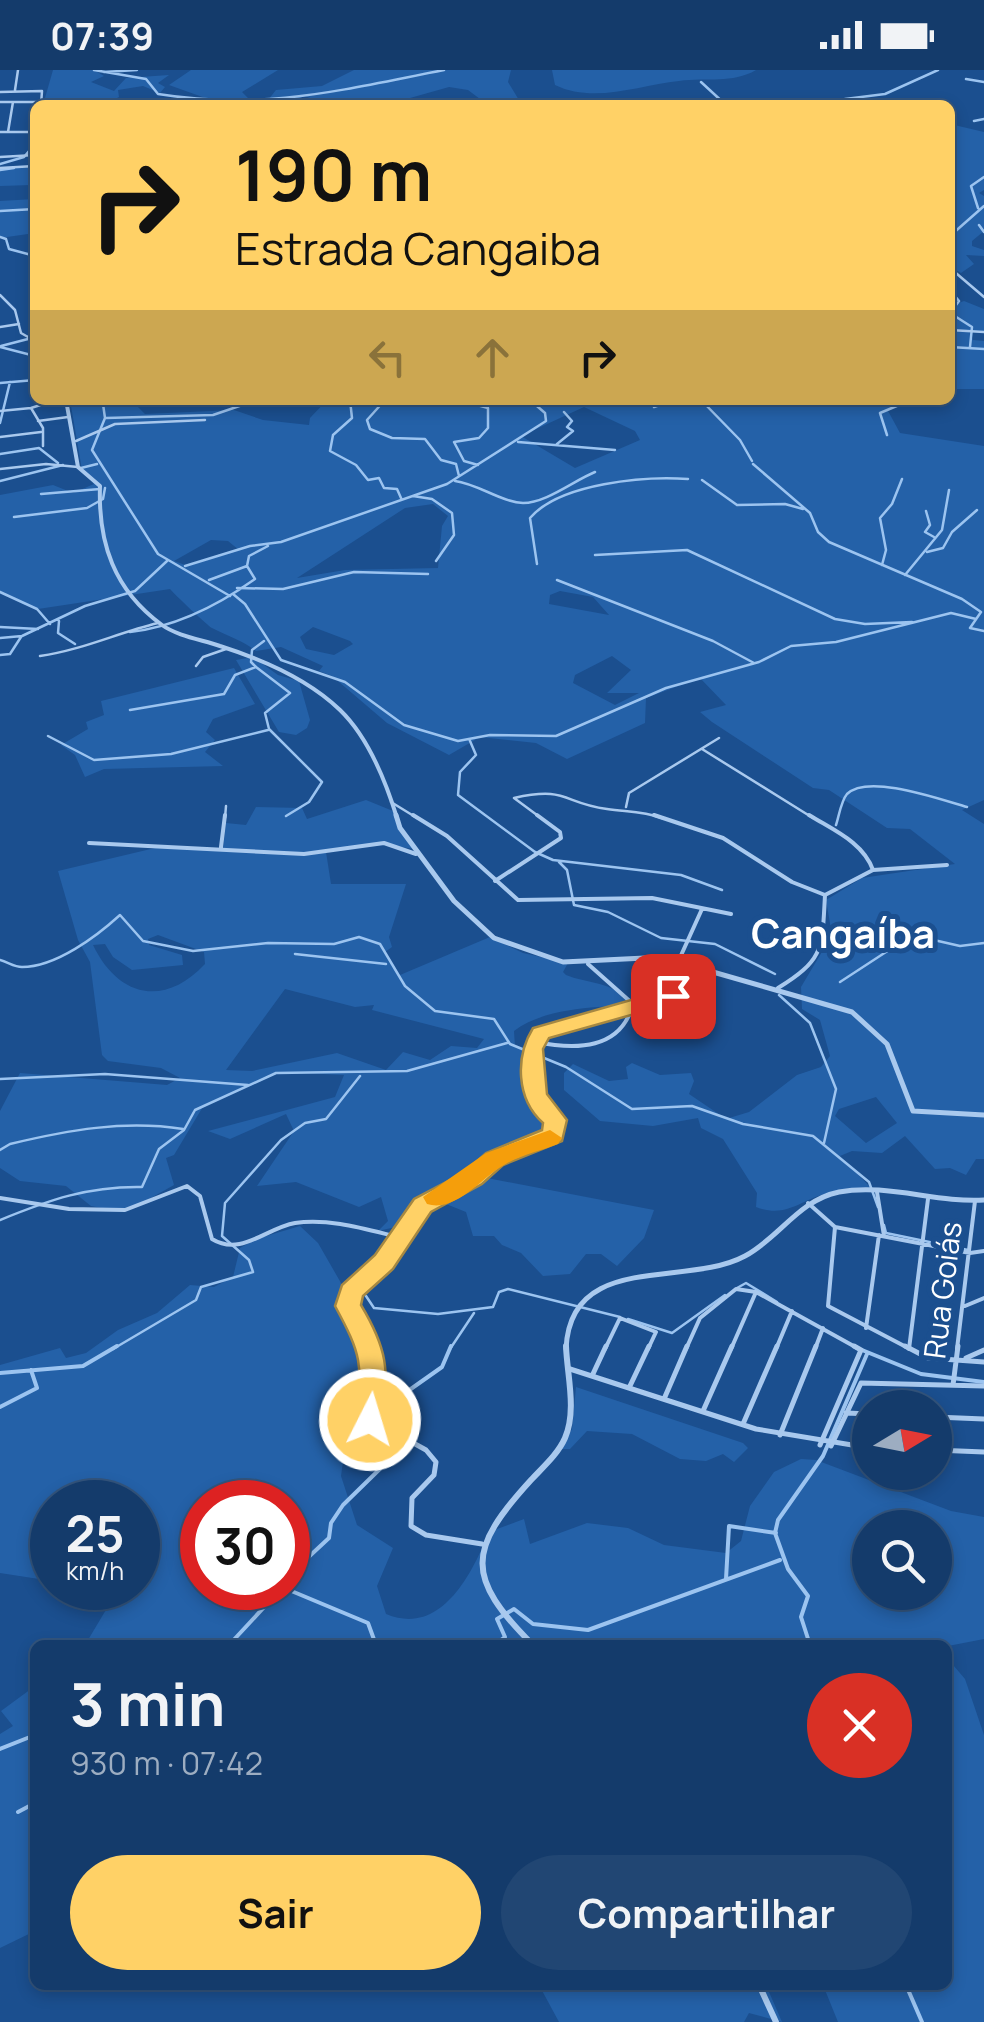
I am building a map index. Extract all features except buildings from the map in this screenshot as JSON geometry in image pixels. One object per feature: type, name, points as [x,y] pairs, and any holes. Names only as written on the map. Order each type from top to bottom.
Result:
[{"type":"street","points":[[15,91],[18,70]]},
{"type":"street","points":[[0,92],[44,92],[42,100]]},
{"type":"street","points":[[0,102],[30,103]]},
{"type":"street","points":[[8,132],[13,102]]},
{"type":"street","points":[[0,132],[30,132]]},
{"type":"street","points":[[0,157],[30,154]]},
{"type":"street","points":[[0,168],[30,166]]},
{"type":"street","points":[[955,272],[984,297]]},
{"type":"street","points":[[0,295],[14,310],[21,333],[30,338]]},
{"type":"street","points":[[0,327],[19,324]]},
{"type":"street","points":[[955,330],[984,332]]},
{"type":"street","points":[[0,411],[40,405]]},
{"type":"street","points":[[67,405],[78,466]]},
{"type":"street","points":[[30,408],[42,432],[43,446]]},
{"type":"street","points":[[38,421],[68,417]]},
{"type":"street","points":[[76,440],[115,424],[204,420]]},
{"type":"street","points":[[0,437],[42,432]]},
{"type":"street","points":[[0,469],[46,464],[78,466],[100,486],[99,522],[112,571],[158,623],[277,666],[340,711],[378,765],[400,828],[461,908],[494,938],[529,954],[588,964],[634,958],[678,962],[852,1012],[868,1022],[887,1044],[913,1111],[984,1115]]},
{"type":"street","points":[[40,656],[82,650],[109,635],[158,623]]},
{"type":"street","points":[[196,666],[204,657],[230,648]]},
{"type":"street","points":[[626,807],[629,793],[719,738]]},
{"type":"street","points":[[702,749],[854,844],[868,856],[873,870]]},
{"type":"street","points":[[494,882],[560,838],[560,832],[516,803],[517,794],[550,790],[599,807],[626,807],[723,838],[792,882],[826,895],[873,870],[947,865]]},
{"type":"street","points":[[392,802],[447,836],[509,895],[526,902],[652,898],[731,914]]},
{"type":"street","points":[[222,848],[226,806]]},
{"type":"street","points":[[89,842],[304,854],[379,843],[420,856]]},
{"type":"street","points":[[778,988],[807,970],[822,951],[826,895]]},
{"type":"street","points":[[678,962],[702,909]]},
{"type":"street","points":[[588,964],[634,1004]]},
{"type":"street","points":[[534,1041],[550,1028],[677,994],[702,968]]},
{"type":"street","points":[[534,1041],[566,1049],[608,1039],[623,1029],[634,1004]]},
{"type":"street","points":[[482,1544],[426,1535],[412,1526],[412,1498],[434,1475],[436,1462],[426,1450],[378,1428],[369,1415],[375,1380],[372,1352],[347,1300],[384,1262],[428,1202],[473,1178],[494,1159],[553,1135],[555,1120],[540,1108],[535,1094],[534,1041]]},
{"type":"street","points":[[0,1198],[30,1206],[119,1211],[140,1206],[172,1187],[187,1186],[200,1196],[212,1239],[222,1246],[236,1246],[299,1223],[399,1237]]},
{"type":"street","points":[[528,1640],[489,1599],[481,1574],[482,1544],[493,1518],[564,1440],[570,1420],[568,1326],[576,1308],[594,1292],[621,1282],[738,1260],[808,1203],[842,1192],[980,1200]]},
{"type":"street","points":[[866,1328],[882,1236],[877,1192]]},
{"type":"street","points":[[909,1348],[928,1199]]},
{"type":"street","name":"Rua Goiás","points":[[953,1385],[980,1200]]},
{"type":"street","points":[[808,1203],[835,1228],[970,1253],[984,1251]]},
{"type":"street","points":[[835,1228],[826,1304],[928,1358],[984,1362]]},
{"type":"street","points":[[664,1399],[700,1318],[736,1290],[756,1292],[862,1352],[820,1445]]},
{"type":"street","points":[[703,1411],[756,1292]]},
{"type":"street","points":[[965,1307],[984,1298]]},
{"type":"street","points":[[744,1424],[792,1311]]},
{"type":"street","points":[[592,1376],[620,1318],[656,1332],[630,1388]]},
{"type":"street","points":[[780,1436],[823,1328]]},
{"type":"street","points":[[959,1360],[984,1350]]},
{"type":"street","points":[[570,1369],[780,1436],[852,1447]]},
{"type":"street","points":[[831,1446],[861,1383],[984,1386]]},
{"type":"street","points":[[846,1414],[852,1414]]},
{"type":"street","points":[[952,1418],[984,1419]]},
{"type":"street","points":[[952,1451],[984,1452]]},
{"type":"street","points":[[760,1990],[776,2022]]},
{"type":"shaded area","points":[[53,70],[94,70],[104,76],[91,82],[114,91],[126,78],[169,75],[158,83],[165,87],[160,93],[143,86],[118,90],[119,97],[113,100],[44,100]]},
{"type":"shaded area","points":[[191,70],[278,70],[242,92],[250,100],[209,100],[169,85]]},
{"type":"shaded area","points":[[354,70],[511,70],[508,82],[519,100],[481,100],[468,90],[449,87],[403,100],[315,100],[305,96],[268,100],[276,90],[322,86]]},
{"type":"shaded area","points":[[552,70],[756,70],[728,79],[585,93],[555,85]]},
{"type":"shaded area","points":[[955,125],[984,132],[984,190],[979,193],[984,196],[984,231],[972,241],[972,246],[984,250],[984,256],[966,255],[974,264],[961,273],[955,269]]},
{"type":"shaded area","points":[[30,165],[30,185],[0,186],[0,167]]},
{"type":"shaded area","points":[[30,199],[30,234],[0,238],[0,201]]},
{"type":"shaded area","points":[[964,301],[984,309],[984,331],[969,331],[973,340],[984,341],[984,389],[955,389],[955,304]]},
{"type":"shaded area","points":[[71,405],[136,405],[145,414],[234,410],[263,420],[309,425],[310,418],[322,405],[895,405],[887,409],[900,433],[984,446],[984,800],[962,810],[984,824],[984,1159],[976,1159],[966,1175],[950,1168],[935,1169],[905,1136],[882,1153],[852,1151],[840,1156],[872,1189],[830,1193],[791,1208],[766,1210],[756,1207],[757,1193],[723,1139],[701,1128],[698,1118],[653,1126],[600,1121],[564,1090],[564,1073],[573,1064],[609,1081],[628,1079],[626,1067],[632,1063],[660,1075],[691,1073],[694,1081],[689,1094],[726,1119],[749,1112],[797,1075],[821,1067],[830,1056],[820,1020],[802,1009],[801,987],[832,935],[826,900],[862,878],[955,864],[910,829],[887,828],[829,790],[813,788],[712,722],[700,712],[726,705],[700,678],[646,698],[645,723],[567,759],[536,743],[480,737],[449,755],[387,723],[332,676],[319,671],[323,666],[281,647],[256,651],[209,626],[170,589],[38,609],[0,591],[0,495],[53,485],[73,493],[94,484],[82,470]],"holes":[[[584,407],[635,431],[640,440],[575,468],[521,436]],[[433,504],[448,516],[442,526],[438,568],[345,570],[297,578],[405,508]],[[211,540],[228,541],[239,550],[188,566],[174,561]],[[560,591],[593,597],[609,615],[549,604],[550,595]],[[313,627],[353,644],[334,655],[306,649],[300,637]],[[612,656],[631,670],[607,693],[639,693],[615,705],[573,683],[575,675]],[[876,1097],[897,1123],[866,1143],[835,1116],[839,1109]]]},
{"type":"shaded area","points":[[253,657],[278,675],[299,681],[310,720],[307,728],[296,735],[279,732],[236,660]]},
{"type":"shaded area","points":[[234,668],[255,704],[213,719],[206,732],[215,740],[205,752],[223,766],[104,769],[85,777],[75,755],[61,745],[88,729],[86,722],[104,715],[101,701]]},
{"type":"shaded area","points":[[366,800],[393,811],[415,849],[378,844],[326,852],[331,884],[406,884],[389,937],[392,947],[385,952],[400,975],[490,937],[523,953],[568,963],[563,972],[566,975],[615,990],[628,1002],[554,1013],[514,1031],[515,1047],[524,1048],[543,1112],[560,1124],[536,1146],[487,1170],[487,1178],[654,1210],[644,1238],[617,1266],[601,1254],[586,1254],[570,1274],[543,1276],[521,1253],[502,1245],[494,1236],[473,1236],[466,1212],[446,1204],[425,1206],[409,1224],[378,1231],[388,1221],[381,1197],[359,1207],[296,1182],[257,1186],[294,1131],[286,1114],[230,1139],[208,1131],[335,1097],[344,1075],[281,1072],[204,1105],[174,1155],[166,1158],[174,1185],[133,1208],[91,1206],[66,1186],[20,1181],[0,1168],[0,1111],[20,1073],[167,1085],[180,1078],[161,1068],[108,1061],[102,1055],[90,962],[78,940],[58,871],[155,848],[223,849],[226,823],[246,825],[256,807],[302,808],[307,819]],"holes":[[[158,935],[204,952],[205,964],[174,987],[158,991],[143,990],[115,976],[93,945],[105,944],[113,957],[132,970],[183,965],[182,955],[149,945],[148,939]],[[285,989],[355,1007],[374,1005],[372,1010],[484,1039],[477,1048],[451,1046],[430,1060],[403,1052],[386,1070],[337,1053],[252,1071],[226,1070]]]},
{"type":"shaded area","points":[[300,1226],[318,1243],[341,1283],[345,1302],[370,1352],[369,1423],[345,1448],[341,1476],[357,1525],[393,1548],[377,1586],[386,1614],[406,1619],[423,1617],[438,1609],[463,1582],[489,1532],[524,1519],[530,1544],[587,1523],[628,1528],[664,1545],[726,1553],[741,1541],[750,1506],[774,1472],[801,1459],[816,1460],[852,1474],[852,1490],[895,1490],[948,1510],[852,1510],[852,1610],[952,1610],[952,1511],[984,1517],[984,1639],[952,1645],[952,1640],[88,1640],[106,1610],[160,1610],[160,1480],[30,1480],[30,1578],[0,1573],[0,1365],[60,1348],[66,1358],[86,1353],[118,1330],[157,1313],[190,1285],[214,1287],[233,1277],[240,1248]]},
{"type":"shaded area","points":[[576,1387],[743,1443],[748,1448],[734,1462],[723,1454],[706,1461],[680,1459],[632,1434],[587,1431],[570,1449],[561,1449],[572,1429]]},
{"type":"shaded area","points":[[952,1664],[965,1679],[984,1735],[984,2022],[838,2022],[825,1990],[952,1990]]},
{"type":"shaded area","points":[[30,1690],[30,1933],[0,1948],[0,1734],[13,1726],[1,1711]]},
{"type":"shaded area","points":[[542,1990],[768,1990],[782,2022],[749,2013],[744,2022],[559,2022]]},
{"type":"waterway","points":[[94,70],[105,72]]},
{"type":"waterway","points":[[105,72],[137,70]]},
{"type":"waterway","points":[[105,72],[146,79],[158,94],[233,100],[302,96],[444,70]]},
{"type":"waterway","points":[[845,99],[885,94],[938,70]]},
{"type":"waterway","points":[[966,79],[984,82]]},
{"type":"waterway","points":[[701,82],[721,100]]},
{"type":"waterway","points":[[974,121],[984,119]]},
{"type":"waterway","points":[[0,164],[24,157],[30,150]]},
{"type":"waterway","points":[[0,170],[14,168]]},
{"type":"waterway","points":[[978,208],[971,186],[984,177]]},
{"type":"waterway","points":[[955,232],[984,206]]},
{"type":"waterway","points":[[0,211],[30,209]]},
{"type":"waterway","points":[[979,225],[984,232]]},
{"type":"waterway","points":[[0,237],[6,239],[9,249],[30,255]]},
{"type":"waterway","points":[[955,296],[959,301],[955,306]]},
{"type":"waterway","points":[[955,316],[972,327],[970,347]]},
{"type":"waterway","points":[[1,346],[28,339]]},
{"type":"waterway","points":[[0,347],[30,355]]},
{"type":"waterway","points":[[955,347],[984,349]]},
{"type":"waterway","points":[[10,382],[30,380]]},
{"type":"waterway","points":[[0,383],[10,382]]},
{"type":"waterway","points":[[0,423],[10,382]]},
{"type":"waterway","points":[[103,405],[105,418],[92,450],[158,554],[229,596]]},
{"type":"waterway","points":[[106,418],[213,415],[242,405]]},
{"type":"waterway","points":[[351,405],[352,418],[333,435],[330,451],[356,465],[368,480],[379,478],[384,488],[397,489],[401,498]]},
{"type":"waterway","points":[[380,405],[367,420],[370,429],[392,438],[425,439],[441,460],[456,464],[459,476]]},
{"type":"waterway","points":[[477,405],[488,408],[488,428],[479,438],[454,442],[464,461],[477,465]]},
{"type":"waterway","points":[[477,465],[546,421],[545,413],[536,405]]},
{"type":"waterway","points":[[654,407],[660,405]]},
{"type":"waterway","points":[[706,405],[740,440],[752,461]]},
{"type":"waterway","points":[[887,435],[880,413],[899,405]]},
{"type":"waterway","points":[[557,444],[573,431],[567,427],[572,421],[564,412]]},
{"type":"waterway","points":[[518,442],[615,450]]},
{"type":"waterway","points":[[0,454],[39,448],[58,463]]},
{"type":"waterway","points":[[81,468],[97,464]]},
{"type":"waterway","points":[[753,464],[810,513],[818,532],[829,542],[882,565]]},
{"type":"waterway","points":[[0,481],[63,465]]},
{"type":"waterway","points":[[185,566],[250,546],[281,542],[447,484],[477,465]]},
{"type":"waterway","points":[[455,481],[523,503],[550,496],[595,472]]},
{"type":"waterway","points":[[537,564],[530,518],[544,506],[604,484],[688,479]]},
{"type":"waterway","points":[[882,565],[886,550],[880,518],[892,504],[902,479]]},
{"type":"waterway","points":[[702,480],[737,505],[785,504],[803,509]]},
{"type":"waterway","points":[[14,517],[87,508],[103,499],[105,488]]},
{"type":"waterway","points":[[41,494],[100,489]]},
{"type":"waterway","points":[[905,575],[942,530],[949,490]]},
{"type":"waterway","points":[[413,496],[432,499],[452,513],[454,535],[436,561]]},
{"type":"waterway","points":[[927,552],[943,548],[952,532],[977,510]]},
{"type":"waterway","points":[[926,511],[930,525],[925,532],[934,537]]},
{"type":"waterway","points":[[247,566],[249,556],[268,546]]},
{"type":"waterway","points":[[595,555],[687,550],[835,619],[865,624],[912,622]]},
{"type":"waterway","points":[[49,623],[85,606],[135,591],[167,561]]},
{"type":"waterway","points":[[882,565],[905,575]]},
{"type":"waterway","points":[[209,580],[247,566]]},
{"type":"waterway","points":[[241,588],[255,579],[247,566]]},
{"type":"waterway","points":[[241,588],[283,589],[354,572],[428,574]]},
{"type":"waterway","points":[[905,575],[962,599],[981,612],[970,628],[984,631]]},
{"type":"waterway","points":[[557,580],[713,641],[754,663]]},
{"type":"waterway","points":[[237,588],[241,588]]},
{"type":"waterway","points":[[229,596],[241,588]]},
{"type":"waterway","points":[[0,592],[37,609],[49,623]]},
{"type":"waterway","points":[[233,594],[245,604],[281,660],[345,682],[404,725],[458,741],[490,735],[556,736],[666,688],[759,662],[791,646],[836,642],[951,613],[976,619]]},
{"type":"waterway","points":[[130,632],[180,620],[229,596]]},
{"type":"waterway","points":[[59,621],[58,633],[75,644]]},
{"type":"waterway","points":[[37,629],[49,623]]},
{"type":"waterway","points":[[0,627],[37,629]]},
{"type":"waterway","points":[[0,638],[22,636],[37,629]]},
{"type":"waterway","points":[[0,655],[10,654],[21,637]]},
{"type":"waterway","points":[[256,667],[251,662],[252,650],[264,641]]},
{"type":"waterway","points":[[130,710],[224,694],[235,675],[256,667]]},
{"type":"waterway","points":[[256,667],[290,693],[265,713],[269,729],[322,782],[309,802],[286,816]]},
{"type":"waterway","points":[[48,736],[94,760],[171,754],[268,730]]},
{"type":"waterway","points":[[470,741],[476,755],[460,772],[458,795],[535,852],[553,860],[681,875],[722,890]]},
{"type":"waterway","points":[[836,825],[847,794],[871,786],[906,790],[967,807]]},
{"type":"waterway","points":[[559,862],[567,870],[574,905],[608,912],[661,938],[715,944],[775,974]]},
{"type":"waterway","points":[[0,960],[22,967],[48,962],[88,941],[120,915],[143,941],[193,951],[268,943],[334,944],[359,937],[380,944],[405,986],[435,1011],[494,1019],[510,1044],[566,1067],[632,1109],[692,1106],[743,1124],[813,1136],[869,1182],[878,1207]]},
{"type":"waterway","points":[[840,982],[912,935],[960,946],[984,943]]},
{"type":"waterway","points":[[295,954],[386,964]]},
{"type":"waterway","points":[[779,995],[810,1023],[836,1089],[824,1143]]},
{"type":"waterway","points":[[0,1220],[69,1196],[142,1187],[159,1149],[184,1130],[195,1110],[276,1073],[407,1071],[507,1043]]},
{"type":"waterway","points":[[0,1079],[105,1074],[248,1085]]},
{"type":"waterway","points":[[113,1349],[196,1300],[201,1287],[253,1272],[249,1260],[222,1236],[225,1203],[281,1140],[305,1123],[326,1119],[360,1076]]},
{"type":"waterway","points":[[0,1150],[10,1144],[96,1128],[183,1129]]},
{"type":"waterway","points":[[884,1225],[886,1233],[968,1250]]},
{"type":"waterway","points":[[737,1288],[746,1283],[777,1302]]},
{"type":"waterway","points":[[366,1296],[374,1308],[438,1314],[493,1307],[499,1292],[508,1289],[620,1317]]},
{"type":"waterway","points":[[628,1319],[672,1333],[725,1295]]},
{"type":"waterway","points":[[450,1349],[474,1313]]},
{"type":"waterway","points":[[31,1370],[83,1366],[117,1346]]},
{"type":"waterway","points":[[381,1410],[442,1367],[451,1346]]},
{"type":"waterway","points":[[862,1350],[921,1374],[984,1382]]},
{"type":"waterway","points":[[775,1533],[778,1520],[823,1456],[867,1354]]},
{"type":"waterway","points":[[0,1373],[31,1370]]},
{"type":"waterway","points":[[0,1407],[37,1388],[31,1370]]},
{"type":"waterway","points":[[234,1640],[279,1591],[287,1590],[301,1564],[329,1538],[331,1523],[343,1505],[387,1462]]},
{"type":"waterway","points":[[726,1579],[729,1526],[775,1533]]},
{"type":"waterway","points":[[775,1533],[788,1569],[808,1596],[801,1617],[808,1640]]},
{"type":"waterway","points":[[501,1640],[505,1637],[497,1619],[514,1609],[533,1624],[588,1630],[780,1560]]},
{"type":"waterway","points":[[310,1599],[368,1623],[374,1640]]},
{"type":"waterway","points":[[0,1749],[30,1737]]},
{"type":"waterway","points":[[18,1812],[30,1806]]},
{"type":"waterway","points":[[908,1990],[922,2022]]},
{"type":"slow traffic","points":[[435,1197],[473,1178],[494,1159],[550,1138]]},
{"type":"district","name":"Cangaíba","points":[[843,932]]},
{"type":"route","points":[[370,1420],[375,1368],[370,1344],[348,1306],[351,1292],[384,1262],[422,1206],[473,1178],[494,1159],[537,1145],[553,1135],[555,1120],[540,1108],[535,1094],[532,1049],[540,1033],[673,996]]}]
